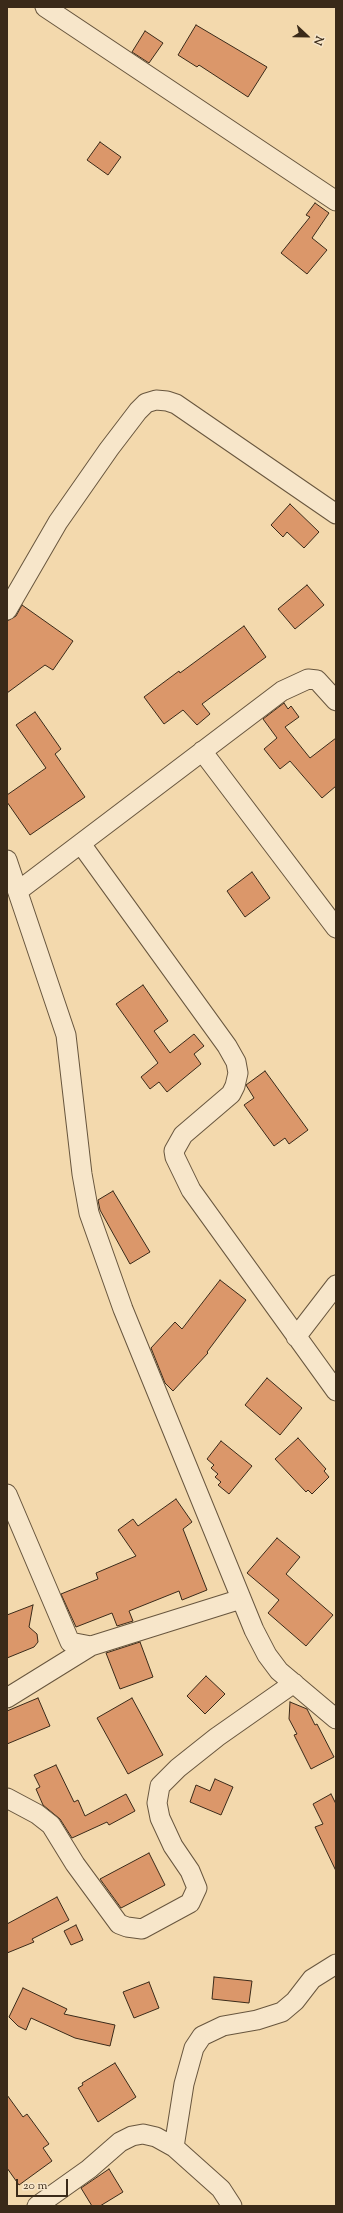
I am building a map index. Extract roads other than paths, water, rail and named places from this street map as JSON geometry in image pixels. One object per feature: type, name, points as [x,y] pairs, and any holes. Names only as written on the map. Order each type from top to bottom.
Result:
[{"type":"street","points":[[45,7],[336,201]]},
{"type":"street","points":[[7,610],[58,522],[109,449],[138,410],[146,403],[156,400],[176,404],[336,514]]},
{"type":"street","points":[[18,891],[282,691],[308,679],[316,680],[336,700]]},
{"type":"street","points":[[202,751],[336,928]]},
{"type":"street","points":[[81,844],[227,1046],[236,1062],[238,1074],[231,1094],[183,1135],[174,1151],[175,1157],[190,1190],[336,1392]]},
{"type":"street","points":[[7,860],[66,1035],[82,1174],[89,1213],[123,1309],[241,1599],[267,1655],[279,1671],[336,1720]]},
{"type":"street","points":[[296,1337],[336,1285]]},
{"type":"street","points":[[7,1494],[70,1642],[91,1646]]},
{"type":"street","points":[[7,1698],[91,1646],[241,1599]]},
{"type":"street","points":[[7,1798],[37,1814],[51,1825],[75,1864],[119,1924],[127,1927],[142,1928],[190,1903],[197,1888],[190,1871],[173,1846],[160,1818],[157,1803],[160,1786],[167,1777],[212,1742],[294,1683]]},
{"type":"street","points":[[174,2147],[184,2084],[194,2048],[202,2036],[223,2026],[257,2020],[282,2012],[295,2001],[312,1979],[336,1964]]},
{"type":"street","points":[[37,2206],[89,2169],[120,2142],[132,2136],[143,2134],[156,2137],[174,2147],[221,2189],[232,2206]]}]
